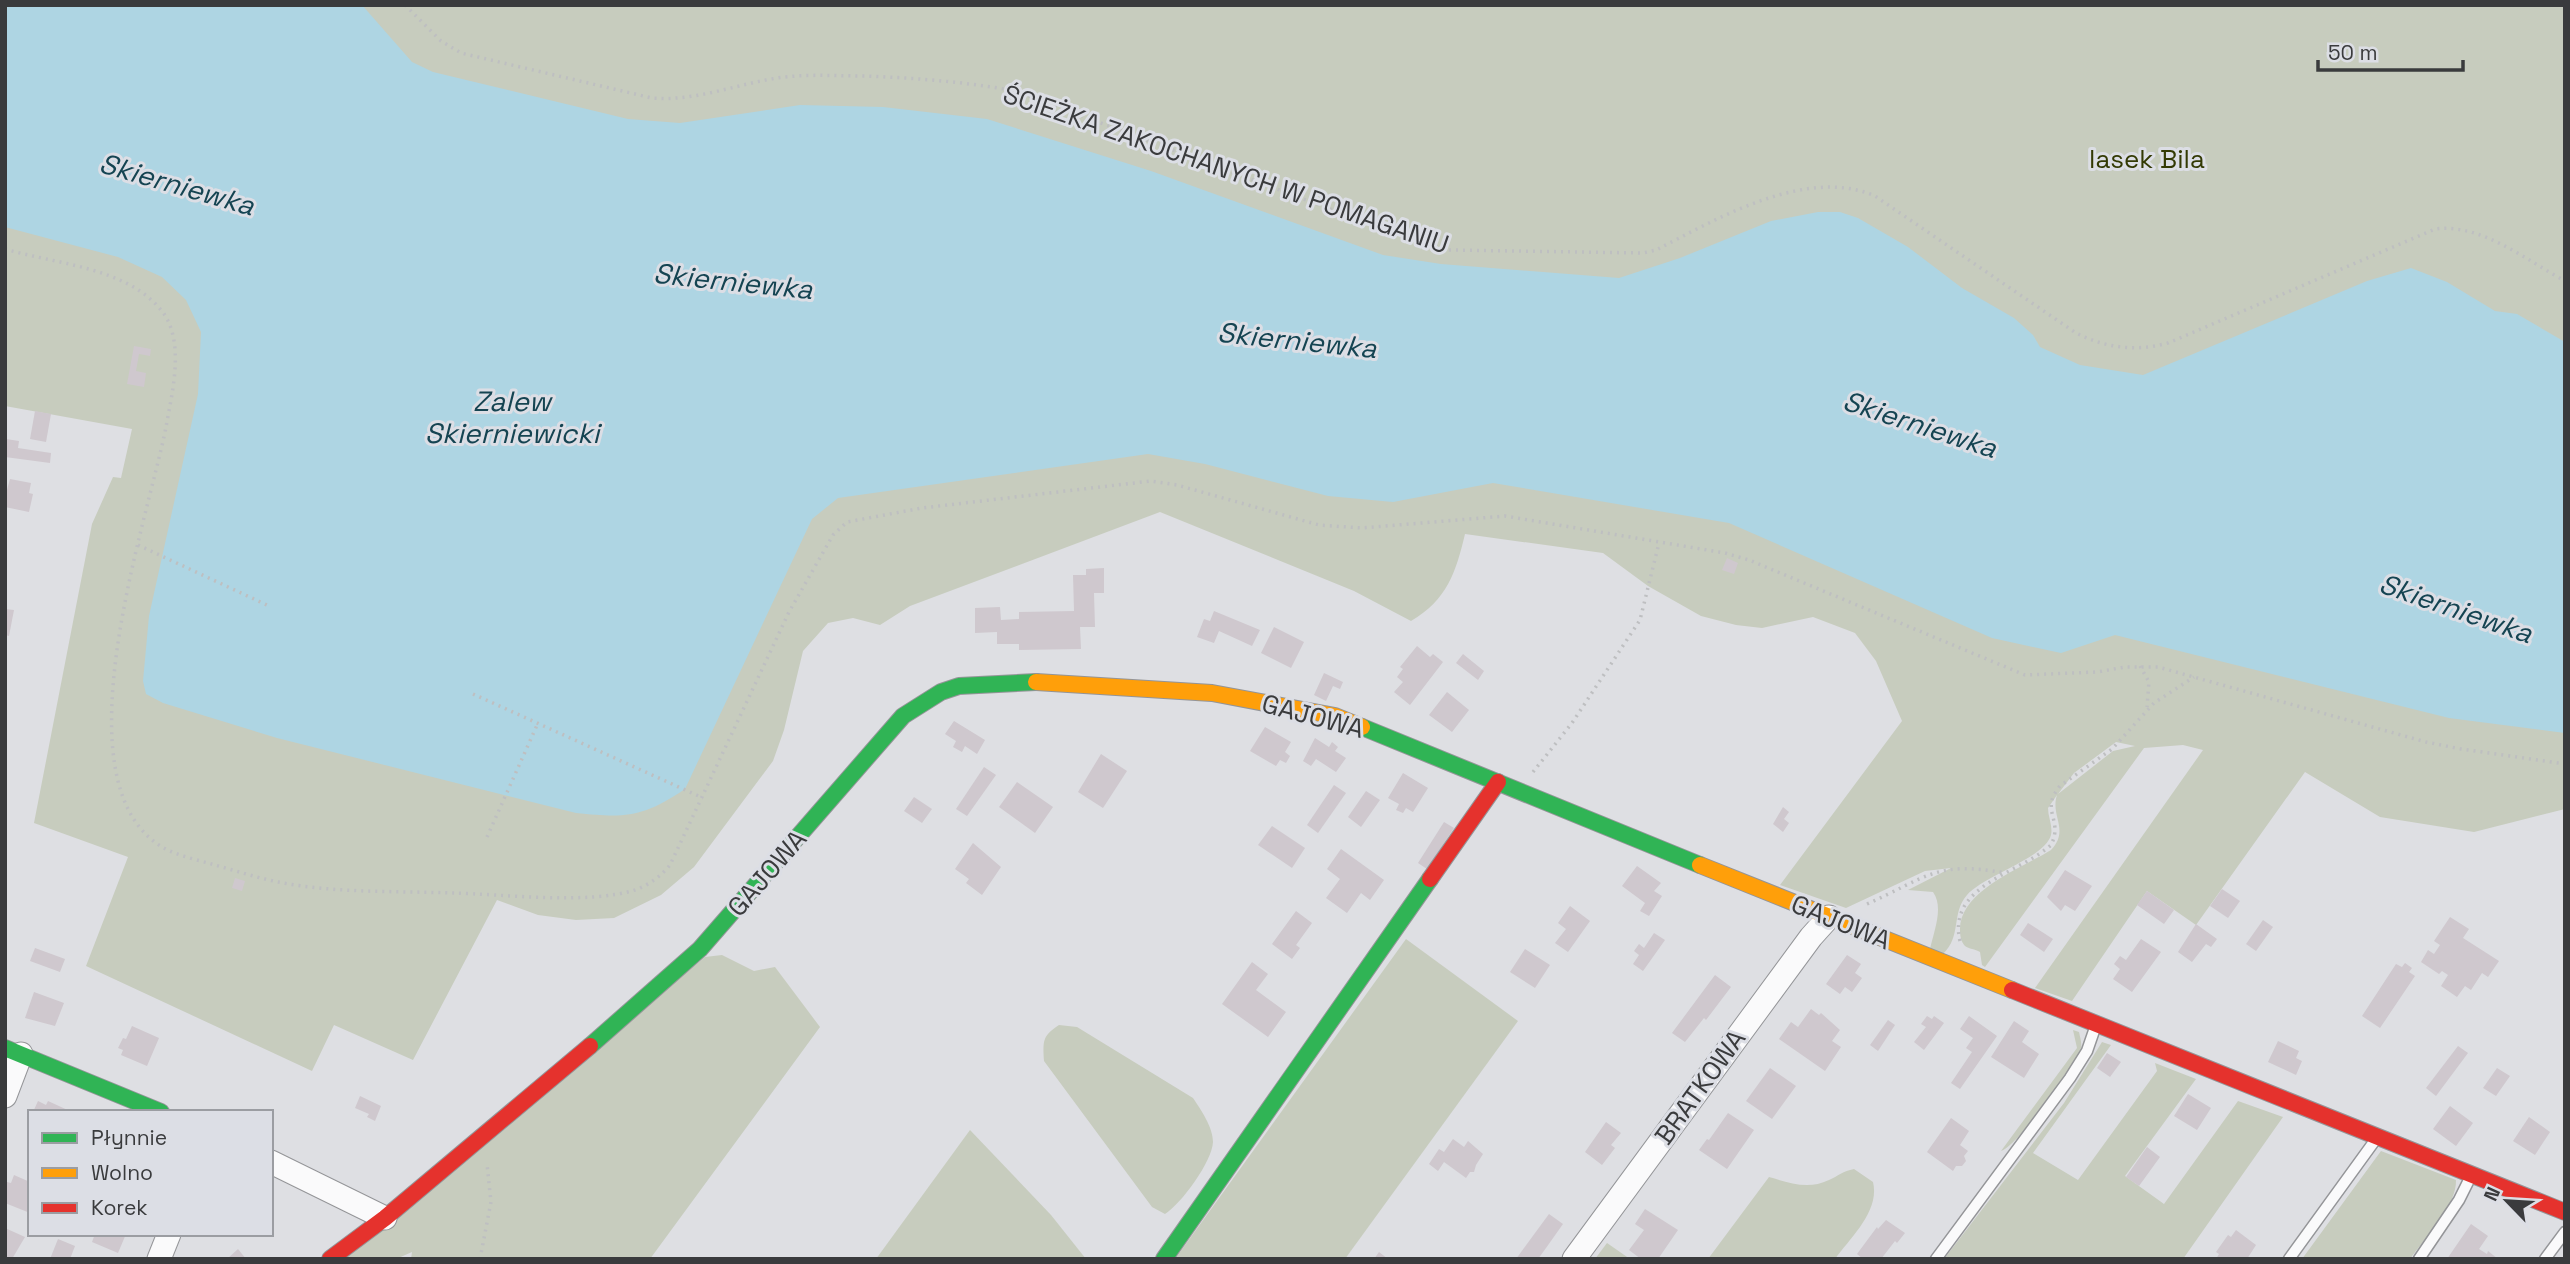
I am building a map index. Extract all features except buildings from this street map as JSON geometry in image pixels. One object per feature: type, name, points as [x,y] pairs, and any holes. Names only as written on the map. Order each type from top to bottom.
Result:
[{"type":"street","name":"GAJOWA","points":[[330,1259],[385,1218],[622,1019],[700,949],[903,716],[941,692],[959,685],[1045,681],[1212,693],[1335,716],[2565,1212]]},
{"type":"street","points":[[1164,1259],[1498,782]]},
{"type":"street","name":"BRATKOWA","points":[[1574,1259],[1811,937],[1829,917]]},
{"type":"street","points":[[5,1096],[13,1051],[157,1110]]},
{"type":"street","points":[[273,1163],[385,1218]]},
{"type":"street","points":[[159,1259],[168,1236]]},
{"type":"lane","points":[[1936,1259],[2070,1078],[2087,1051],[2097,1024]]},
{"type":"lane","points":[[2289,1259],[2378,1135]]},
{"type":"lane","points":[[2419,1259],[2459,1200],[2472,1174]]},
{"type":"lane","points":[[2545,1259],[2565,1232]]},
{"type":"path","name":"ŚCIEŻKA ZAKOCHANYCH W POMAGANIU","points":[[405,5],[440,41],[461,53],[652,98],[673,99],[764,80],[816,75],[915,79],[1016,91],[1437,248],[1488,252],[1643,253],[1656,250],[1733,211],[1758,202],[1813,188],[1845,186],[1861,190],[1887,204],[2076,333],[2095,342],[2131,349],[2168,343],[2435,229],[2451,227],[2475,232],[2565,280]]},
{"type":"path","points":[[5,249],[80,267],[118,280],[156,304],[171,328],[174,348],[172,396],[126,596],[111,717],[113,758],[121,793],[131,816],[147,836],[172,852],[276,881],[308,887],[572,897],[637,890],[663,874],[670,865],[789,612],[833,535],[848,522],[922,508],[1152,481],[1177,485],[1319,525],[1362,528],[1505,516],[1736,555],[2025,675],[2158,667],[2426,742],[2565,764]]},
{"type":"path","points":[[1519,790],[1572,723],[1640,620],[1659,542]]},
{"type":"path","points":[[138,545],[269,606]]},
{"type":"path","points":[[2140,666],[2149,682],[2147,710]]},
{"type":"path","points":[[1965,971],[1959,936],[1960,914],[1971,897],[2051,845],[2056,836],[2050,808],[2053,794],[2118,744],[2161,696],[2194,677]]},
{"type":"path","points":[[473,694],[703,798]]},
{"type":"path","points":[[486,838],[538,723]]},
{"type":"path","points":[[1829,917],[1858,908],[1931,872],[1966,867],[2005,873]]},
{"type":"path","points":[[480,1259],[491,1202],[483,1135]]},
{"type":"green space","name":"lasek Bila","points":[[5,5],[2565,5],[2565,809],[2474,832],[2380,817],[2305,772],[2196,925],[2147,891],[2072,1001],[2035,988],[2203,750],[2183,745],[2144,748],[1985,967],[1982,965],[1980,952],[1963,943],[1960,930],[1962,916],[1981,892],[1994,882],[2051,850],[2059,836],[2057,795],[2048,808],[2051,835],[2046,843],[2027,859],[1987,880],[1967,895],[1959,909],[1953,940],[1943,954],[1930,949],[1938,912],[1933,892],[1908,890],[1951,868],[1925,871],[1846,908],[1780,885],[1902,721],[1876,661],[1855,633],[1813,617],[1762,628],[1736,625],[1701,616],[1648,586],[1603,553],[1465,534],[1458,561],[1442,594],[1411,621],[1354,591],[1160,512],[910,606],[880,625],[853,618],[828,623],[803,651],[784,730],[773,761],[694,867],[661,895],[614,918],[576,920],[538,915],[497,900],[413,1060],[334,1025],[312,1071],[86,966],[128,857],[34,823],[92,524],[113,477],[121,478],[132,429],[5,406]],"holes":[[[2116,742],[2135,746],[2113,751],[2058,794],[2074,773]]]},
{"type":"green space","points":[[1406,939],[1518,1021],[1345,1259],[1175,1259]]},
{"type":"green space","points":[[722,955],[754,971],[775,967],[820,1027],[650,1259],[411,1259],[412,1252],[396,1259],[342,1259],[705,957]]},
{"type":"green space","points":[[1059,1025],[1077,1027],[1193,1098],[1203,1113],[1212,1136],[1211,1150],[1195,1182],[1165,1214],[1152,1207],[1044,1061],[1045,1040],[1049,1032]]},
{"type":"green space","points":[[2073,1030],[2079,1032],[2081,1046],[2077,1058],[2046,1104],[2020,1135],[2001,1151],[2077,1048]]},
{"type":"green space","points":[[2102,1042],[2111,1045],[2033,1153],[2078,1180],[2157,1071],[2155,1063],[2196,1079],[2125,1176],[2164,1204],[2238,1101],[2283,1117],[2183,1259],[1944,1259],[2064,1103]]},
{"type":"green space","points":[[970,1130],[1051,1215],[1086,1259],[876,1259]]},
{"type":"green space","points":[[2381,1151],[2456,1180],[2451,1200],[2439,1221],[2410,1259],[2302,1259]]},
{"type":"green space","points":[[1854,1169],[1873,1182],[1872,1203],[1863,1223],[1835,1259],[1708,1259],[1769,1177],[1814,1185]]},
{"type":"green space","points":[[1607,1243],[1630,1259],[1595,1259]]},
{"type":"water","name":"Zalew Skierniewicki","points":[[5,5],[362,5],[412,62],[433,72],[628,119],[680,123],[800,105],[883,107],[987,119],[1151,171],[1383,255],[1441,264],[1619,278],[1680,258],[1771,221],[1818,212],[1840,212],[1858,218],[1908,247],[1962,288],[2014,318],[2033,335],[2040,347],[2080,365],[2143,375],[2367,281],[2411,268],[2447,282],[2495,311],[2517,314],[2565,342],[2565,733],[2449,718],[2115,635],[2061,653],[1992,638],[1729,523],[1493,483],[1393,502],[1328,496],[1205,464],[1148,454],[838,498],[812,519],[685,789],[645,811],[621,815],[576,813],[277,738],[163,703],[146,694],[143,681],[149,616],[198,394],[201,332],[186,300],[162,277],[118,257],[5,227]]},
{"type":"traffic: fast","points":[[590,1046],[700,949],[903,716],[941,692],[959,686],[1036,682]]},
{"type":"traffic: fast","points":[[1362,727],[1700,865]]},
{"type":"traffic: fast","points":[[1164,1259],[1430,879]]},
{"type":"traffic: fast","points":[[5,1048],[156,1110]]},
{"type":"traffic: slow","points":[[1036,682],[1212,693],[1335,716],[1362,727]]},
{"type":"traffic: slow","points":[[1700,865],[2012,990]]},
{"type":"traffic: jam","points":[[1430,879],[1498,782]]},
{"type":"traffic: jam","points":[[2012,990],[2565,1212]]},
{"type":"traffic: jam","points":[[330,1259],[385,1218],[590,1046]]},
{"type":"water label","name":"Skierniewka","points":[[177,184]]},
{"type":"water label","name":"Skierniewka","points":[[733,281]]},
{"type":"water label","name":"Skierniewka","points":[[1297,340]]},
{"type":"water label","name":"Skierniewka","points":[[1920,424]]},
{"type":"water label","name":"Skierniewka","points":[[2456,608]]}]
